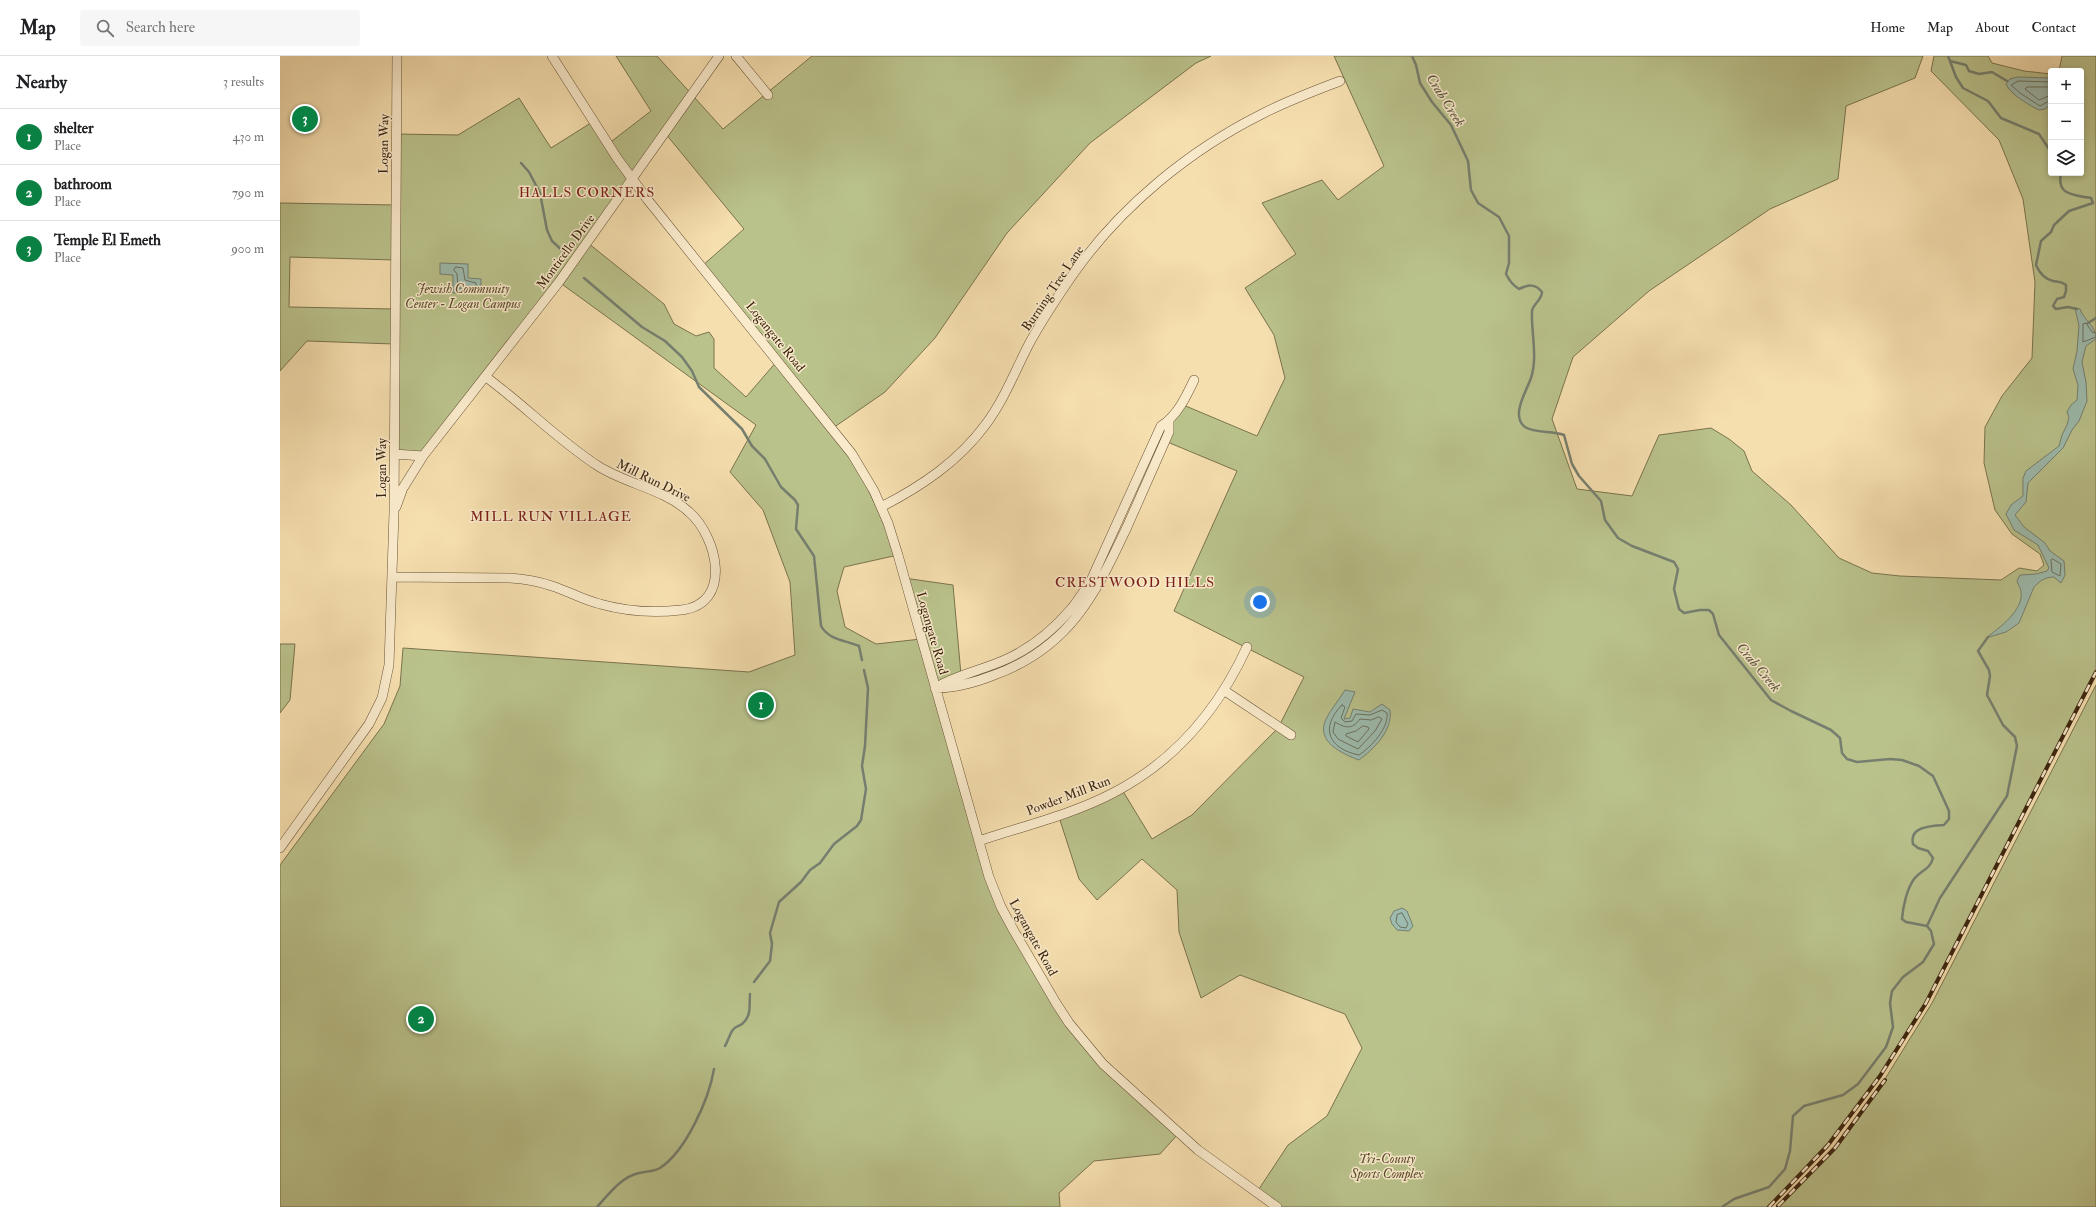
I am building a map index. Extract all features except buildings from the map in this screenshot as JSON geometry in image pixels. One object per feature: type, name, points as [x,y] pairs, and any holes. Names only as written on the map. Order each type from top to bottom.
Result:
[{"type":"street","name":"Logan Way","points":[[280,848],[369,724],[382,698],[389,665],[394,512],[397,56]]},
{"type":"street","name":"Logangate Road","points":[[552,56],[632,178],[844,442],[874,491],[898,555],[979,841],[1001,907],[1069,1023],[1103,1064],[1157,1114],[1198,1150],[1277,1207]]},
{"type":"street","name":"Monticello Drive","points":[[394,512],[403,488],[423,456],[559,282],[720,56]]},
{"type":"street","points":[[736,56],[768,95]]},
{"type":"street","name":"Burning Tree Lane","points":[[881,507],[934,476],[956,458],[976,437],[996,410],[1030,342],[1075,272],[1107,233],[1139,200],[1180,166],[1241,126],[1298,97],[1340,81]]},
{"type":"street","name":"Mill Run Drive","points":[[392,577],[510,578],[530,580],[553,586],[600,604],[638,610],[685,609],[704,600],[713,588],[716,571],[712,551],[704,529],[689,511],[663,496],[622,479],[598,466],[557,435],[486,377]]},
{"type":"street","points":[[935,688],[953,688],[990,677],[1019,664],[1055,640],[1071,624],[1091,589],[1111,560],[1169,432],[1169,421],[1185,398],[1194,380]]},
{"type":"street","points":[[394,454],[423,456]]},
{"type":"street","name":"Powder Mill Run","points":[[979,841],[1087,804],[1134,781],[1160,763],[1185,740],[1215,706],[1225,691],[1247,647]]},
{"type":"street","points":[[1225,691],[1291,736]]},
{"type":"green space","name":"Jewish Community Center - Logan Campus","points":[[616,56],[657,56],[723,129],[812,56],[1211,56],[1196,63],[1090,143],[1007,233],[935,338],[885,392],[833,428],[852,454],[898,555],[844,567],[837,591],[845,627],[876,644],[921,639],[904,578],[953,585],[961,675],[935,688],[1001,907],[1083,1040],[1179,1133],[1160,1154],[1094,1161],[1059,1193],[1060,1207],[280,1207],[280,865],[384,724],[400,686],[403,648],[749,672],[795,655],[790,582],[763,510],[730,472],[756,425],[559,282],[423,456],[394,454],[394,344],[307,341],[280,371],[280,203],[395,205],[396,134],[458,135],[519,98],[551,148],[594,121],[608,144],[651,111]],"holes":[[[665,133],[744,229],[702,266],[778,360],[746,397],[714,368],[714,339],[709,332],[696,336],[674,324],[664,304],[588,243]],[[290,257],[395,260],[394,309],[289,307]]]},
{"type":"green space","name":"Tri-County Sports Complex","points":[[1334,56],[1923,56],[1915,78],[1846,106],[1838,179],[1770,209],[1649,291],[1573,357],[1552,419],[1577,489],[1632,496],[1659,435],[1711,428],[1729,439],[1744,451],[1752,471],[1791,505],[1839,558],[1872,573],[1900,576],[2001,580],[2019,568],[2037,571],[2044,565],[2040,554],[2012,534],[1995,510],[1984,463],[1985,427],[2002,396],[2032,358],[2035,282],[2023,199],[1999,140],[1931,71],[1934,56],[1988,56],[1992,63],[2024,71],[2048,74],[2048,176],[2084,176],[2084,68],[2060,68],[2062,56],[2096,56],[2096,671],[1926,1003],[1880,1076],[1828,1145],[1769,1207],[1277,1207],[1257,1192],[1288,1145],[1327,1116],[1362,1048],[1345,1014],[1240,975],[1201,998],[1179,932],[1177,890],[1142,859],[1097,900],[1079,879],[1058,814],[1121,788],[1152,839],[1192,815],[1278,728],[1304,677],[1174,611],[1237,471],[1165,441],[1169,421],[1181,404],[1257,436],[1285,378],[1274,335],[1245,288],[1296,254],[1262,203],[1322,180],[1338,200],[1384,166]]},
{"type":"green space","points":[[280,644],[295,644],[290,700],[280,713]]},
{"type":"green space","points":[[2096,685],[2096,1207],[1777,1207],[1835,1148],[1885,1079],[1932,1003]]},
{"type":"water","points":[[2018,77],[2048,78],[2048,106],[2045,109],[2039,110],[2016,96],[2006,84],[2010,79]]},
{"type":"water","points":[[440,263],[468,264],[468,278],[481,279],[481,293],[453,293],[453,275],[440,274]]},
{"type":"water","points":[[2075,308],[2080,309],[2094,330],[2096,339],[2086,346],[2082,362],[2086,382],[2087,401],[2079,421],[2072,430],[2063,448],[2028,483],[2026,502],[2015,515],[2024,527],[2045,543],[2050,551],[2064,561],[2065,575],[2061,583],[2054,577],[2051,577],[2038,583],[2034,587],[2019,623],[2006,632],[1986,638],[2010,618],[2019,605],[2021,599],[2021,589],[2017,581],[2020,575],[2036,574],[2047,571],[2049,568],[2038,545],[2014,530],[2006,514],[2011,505],[2023,496],[2023,478],[2026,471],[2059,446],[2069,417],[2067,412],[2071,405],[2077,400],[2078,385],[2073,369],[2077,351],[2079,326]]},
{"type":"water","points":[[1345,690],[1355,692],[1344,719],[1350,718],[1353,709],[1370,712],[1382,704],[1390,710],[1389,725],[1385,732],[1376,745],[1359,760],[1332,746],[1324,734],[1326,719]]},
{"type":"water","points":[[1402,908],[1407,911],[1413,926],[1409,931],[1397,930],[1392,924],[1390,918],[1394,911]]},
{"type":"waterway","name":"Crab Creek","points":[[1412,56],[1416,65],[1420,83],[1432,102],[1451,125],[1468,161],[1471,190],[1478,203],[1499,217],[1509,236],[1509,263],[1506,274],[1507,276],[1519,289],[1534,286],[1542,292],[1541,297],[1532,311],[1534,362],[1531,378],[1519,410],[1521,422],[1529,429],[1564,435],[1572,464],[1579,476],[1601,501],[1605,520],[1618,538],[1632,546],[1674,562],[1678,569],[1674,589],[1679,609],[1684,613],[1709,610],[1713,614],[1719,635],[1771,700],[1831,730],[1840,738],[1842,753],[1847,759],[1857,762],[1890,759],[1902,760],[1919,766],[1933,776],[1949,811],[1949,819],[1944,825],[1922,828],[1914,834],[1913,844],[1918,848],[1928,851],[1933,858],[1928,868],[1914,879],[1909,888],[1903,909],[1902,919],[1906,922],[1927,926],[1931,931],[1934,944],[1923,962],[1903,977],[1892,991],[1890,1003],[1893,1027],[1886,1047],[1858,1084],[1843,1095],[1804,1106],[1793,1116],[1790,1151],[1785,1169],[1769,1187],[1734,1199],[1722,1207]]},
{"type":"waterway","points":[[1948,56],[1950,61],[1966,65],[1969,71],[1979,74],[1992,72],[2007,81]]},
{"type":"waterway","points":[[1950,61],[1956,77],[1963,88],[1988,101],[2001,118],[2039,134],[2048,148]]},
{"type":"waterway","points":[[521,163],[529,172],[540,193],[547,230],[552,241],[564,252]]},
{"type":"waterway","points":[[2061,176],[2061,186],[2064,190],[2073,195],[2091,198],[2093,203],[2069,211],[2054,225],[2051,232],[2041,241],[2036,265],[2047,279],[2061,282],[2066,285],[2064,297],[2057,299],[2053,306],[2056,309],[2068,307],[2077,309]]},
{"type":"waterway","points":[[584,278],[642,327],[665,341],[682,357],[692,371],[699,387],[742,429],[752,446],[765,459],[781,487],[795,500],[798,505],[796,529],[814,556],[821,626],[824,631],[833,637],[859,646],[862,660]]},
{"type":"waterway","points":[[2088,323],[2096,318]]},
{"type":"waterway","points":[[1927,926],[1940,898],[2007,796],[2017,746],[2015,737],[2003,725],[1987,695],[1990,676],[1989,670],[1978,651],[1988,637]]},
{"type":"waterway","points":[[754,982],[770,961],[772,944],[770,933],[779,902],[801,882],[810,870],[820,863],[834,844],[857,826],[861,820],[866,789],[862,766],[865,746],[868,688],[864,670]]},
{"type":"waterway","points":[[725,1046],[733,1029],[742,1024],[749,1014],[750,994]]},
{"type":"waterway","points":[[597,1207],[621,1182],[633,1175],[660,1168],[679,1150],[702,1109],[714,1069]]},
{"type":"railway","points":[[1769,1207],[1828,1145],[1880,1076],[1926,1003],[2096,672]]},
{"type":"railway","points":[[1778,1206],[1835,1148],[1885,1080]]},
{"type":"place","name":"Temple El Emeth","points":[[305,119]]},
{"type":"place","name":"shelter","points":[[761,705]]},
{"type":"place","name":"bathroom","points":[[421,1019]]},
{"type":"district","name":"HALLS CORNERS","points":[[587,192]]},
{"type":"district","name":"MILL RUN VILLAGE","points":[[551,516]]},
{"type":"district","name":"CRESTWOOD HILLS","points":[[1135,582]]}]
